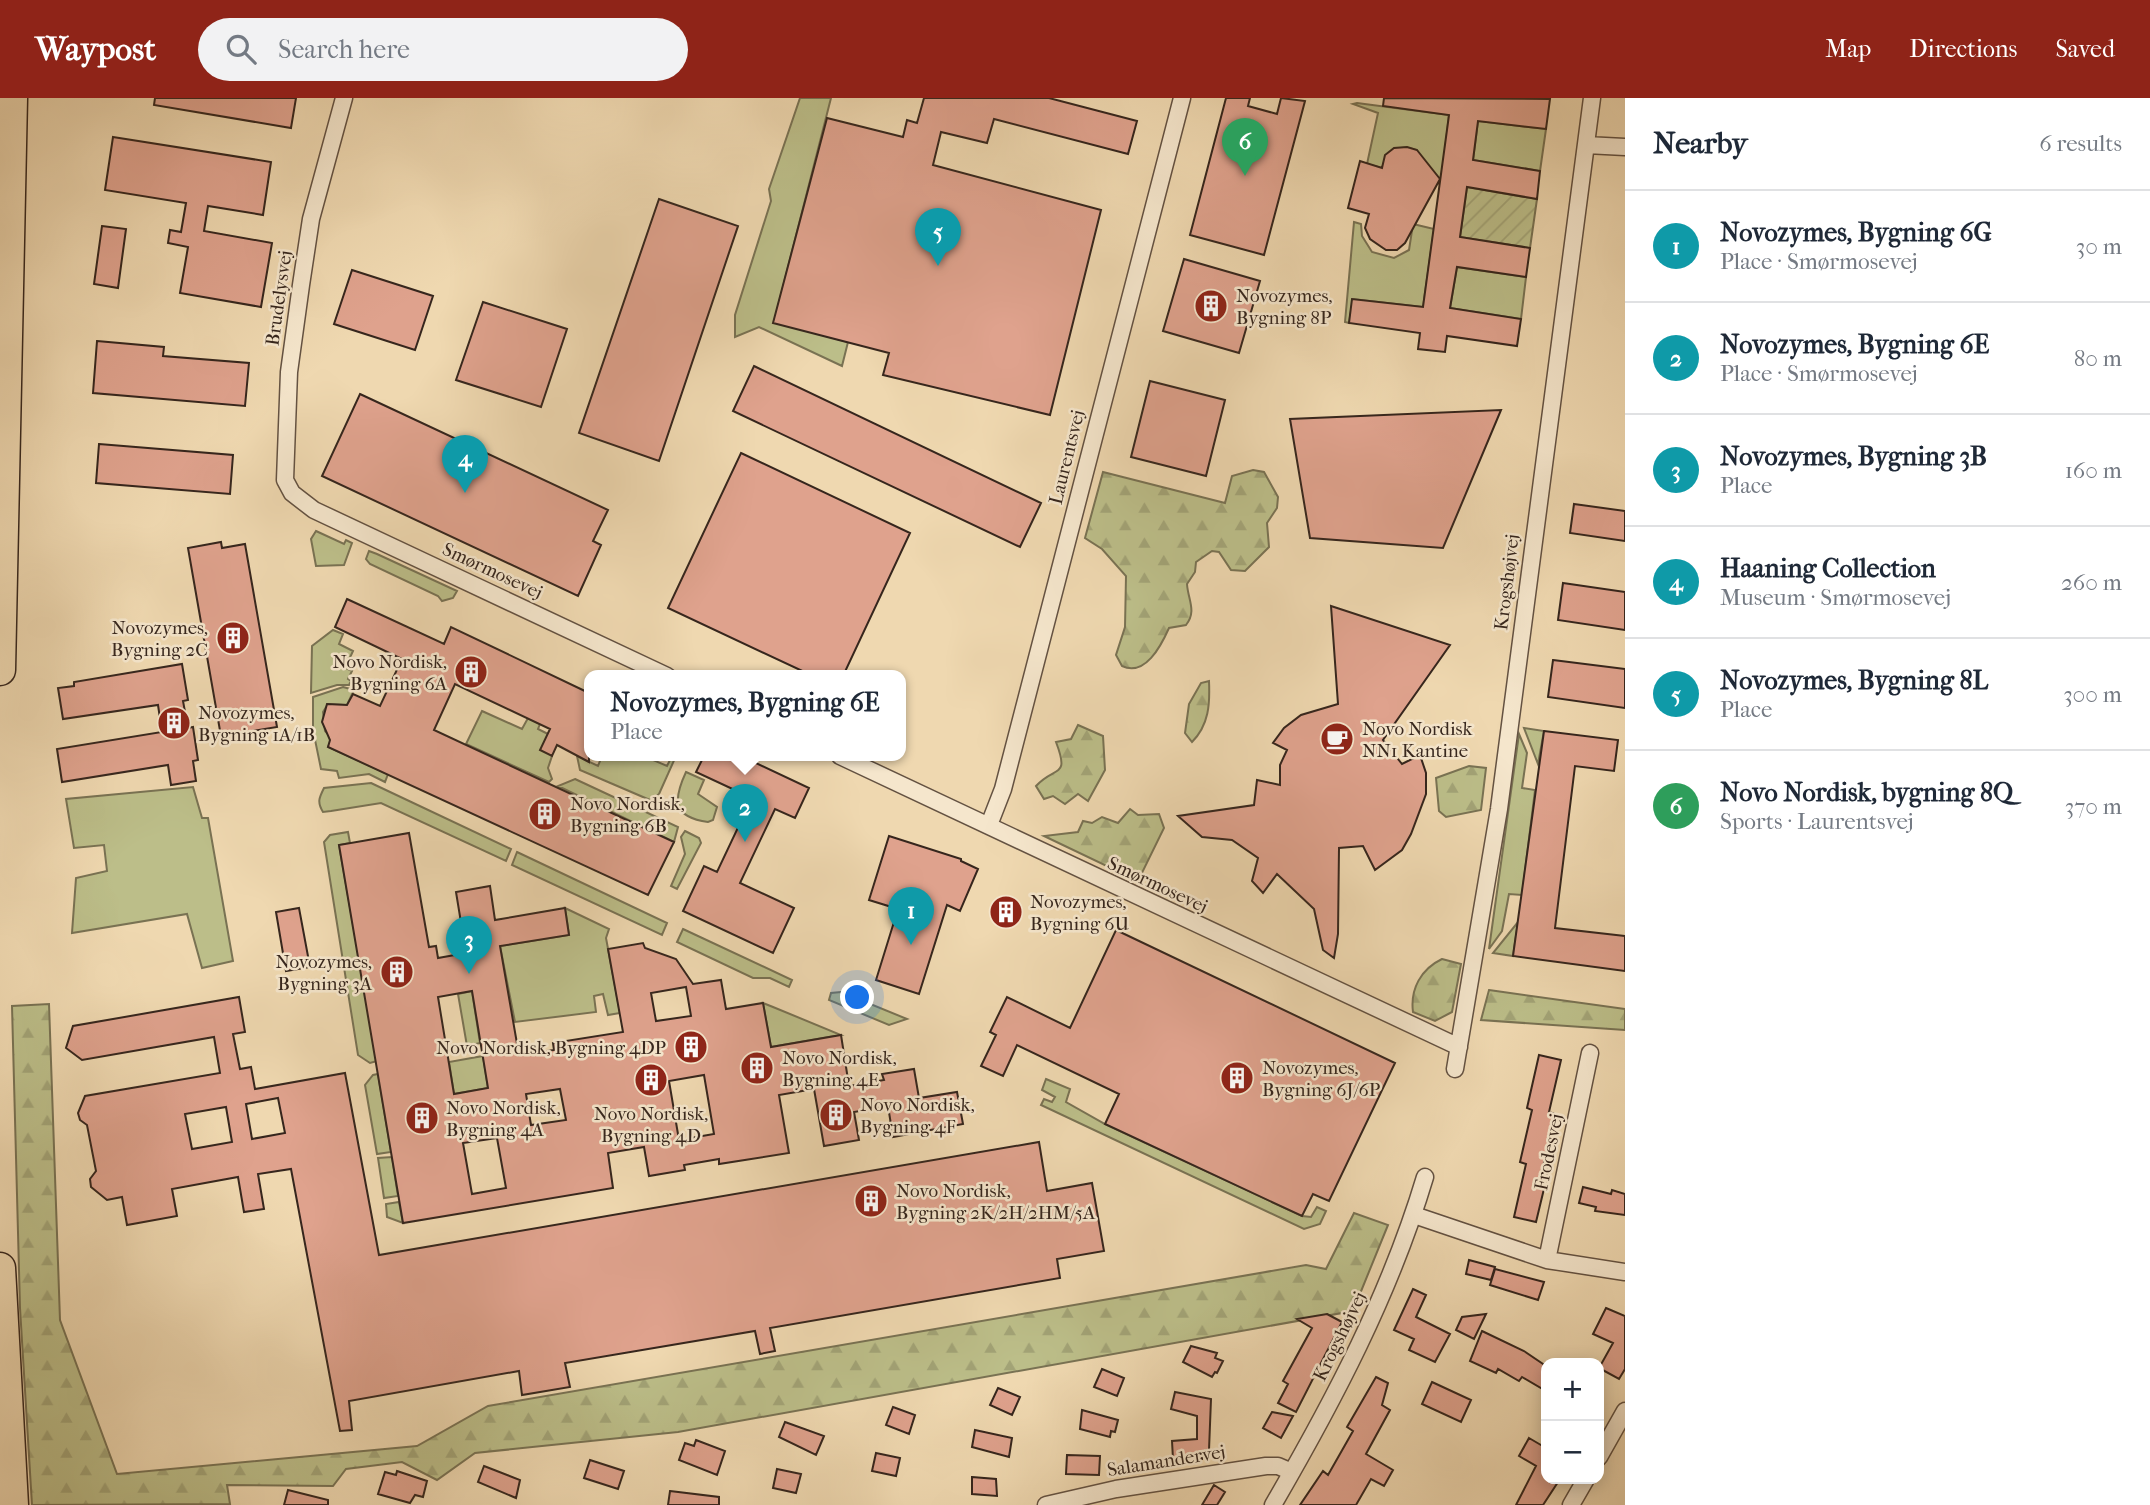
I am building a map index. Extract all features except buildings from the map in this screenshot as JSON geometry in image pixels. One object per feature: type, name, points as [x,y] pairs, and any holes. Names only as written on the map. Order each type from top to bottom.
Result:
[{"type":"highway","points":[[0,670],[12,98]]},
{"type":"highway","points":[[0,1268],[13,1505]]},
{"type":"street","name":"Brudelysvej","points":[[302,502],[285,480],[289,372],[311,219],[344,98]]},
{"type":"street","name":"Laurentsvej","points":[[989,825],[1003,789],[1182,98]]},
{"type":"street","name":"Krogshøjvej","points":[[1455,1069],[1499,809],[1592,98]]},
{"type":"street","points":[[1586,145],[1625,147]]},
{"type":"street","name":"Smørmosevej","points":[[302,502],[654,670]]},
{"type":"street","name":"Smørmosevej","points":[[851,761],[1459,1047]]},
{"type":"street","name":"Frodesvej","points":[[1547,1260],[1590,1053]]},
{"type":"street","name":"Krogshøjvej","points":[[1273,1505],[1348,1371],[1392,1274],[1425,1177]]},
{"type":"street","points":[[1414,1215],[1547,1260],[1625,1272]]},
{"type":"street","points":[[1604,1448],[1625,1411]]},
{"type":"street","name":"Salamandervej","points":[[1046,1505],[1116,1489],[1266,1466],[1278,1466],[1292,1472]]},
{"type":"street","points":[[1571,1505],[1583,1484]]},
{"type":"green space","points":[[800,98],[831,98],[774,322],[848,342],[842,366],[759,327],[735,337],[735,315],[771,201],[769,189]]},
{"type":"green space","points":[[1353,104],[1449,115],[1441,184],[1426,181],[1417,150],[1399,148],[1390,152],[1382,168],[1367,164],[1378,113]]},
{"type":"green space","points":[[1478,121],[1546,129],[1540,171],[1473,160]]},
{"type":"green space","points":[[1467,187],[1537,199],[1530,248],[1460,237]]},
{"type":"green space","points":[[1354,222],[1361,224],[1362,236],[1372,252],[1394,258],[1409,250],[1413,224],[1434,229],[1423,307],[1353,299],[1349,323],[1345,322]]},
{"type":"green space","points":[[1457,267],[1526,277],[1521,319],[1450,308]]},
{"type":"green space","points":[[1253,470],[1264,472],[1278,497],[1277,508],[1267,523],[1269,547],[1245,571],[1231,570],[1219,552],[1212,551],[1196,562],[1195,572],[1187,584],[1191,615],[1186,625],[1169,628],[1157,651],[1145,664],[1130,668],[1122,666],[1116,655],[1125,627],[1126,576],[1102,549],[1085,538],[1103,472],[1225,503],[1232,476]]},
{"type":"green space","points":[[316,531],[344,544],[346,540],[352,543],[344,565],[316,566],[311,539]]},
{"type":"green space","points":[[369,551],[457,591],[453,598],[442,601],[438,596],[370,564],[366,559]]},
{"type":"green space","points":[[333,630],[343,634],[339,644],[353,651],[348,662],[344,661],[342,666],[352,671],[348,679],[351,681],[349,685],[337,685],[311,693],[312,646]]},
{"type":"green space","points":[[1209,681],[1207,714],[1202,729],[1192,742],[1185,733],[1189,704],[1201,683]]},
{"type":"green space","points":[[343,687],[354,690],[347,705],[328,704],[323,712],[325,731],[332,738],[328,747],[388,774],[385,782],[369,774],[339,778],[337,771],[321,769],[313,730],[313,697]]},
{"type":"green space","points":[[482,711],[522,729],[528,718],[540,724],[538,729],[548,734],[552,756],[548,768],[552,779],[549,782],[466,744]]},
{"type":"green space","points":[[1078,725],[1103,736],[1105,770],[1088,801],[1078,794],[1065,804],[1053,796],[1044,799],[1036,786],[1061,767],[1056,742],[1071,739]]},
{"type":"green space","points":[[1524,728],[1544,731],[1538,764]]},
{"type":"green space","points":[[1519,734],[1527,753],[1522,788],[1535,790],[1522,895],[1509,894],[1502,931],[1489,949]]},
{"type":"green space","points":[[577,756],[598,766],[600,761],[656,761],[667,766],[670,761],[674,761],[659,794],[650,800],[580,770]]},
{"type":"green space","points":[[1469,766],[1486,768],[1481,810],[1446,817],[1439,811],[1436,778]]},
{"type":"green space","points":[[686,772],[704,780],[698,794],[717,807],[713,820],[696,820],[679,806],[679,791]]},
{"type":"green space","points":[[575,779],[678,827],[674,842],[558,786]]},
{"type":"green space","points":[[371,783],[511,849],[506,861],[381,803],[323,812],[319,800],[324,788]]},
{"type":"green space","points":[[193,787],[202,818],[208,818],[233,961],[202,968],[187,914],[72,933],[76,878],[107,871],[104,845],[74,848],[66,799]]},
{"type":"green space","points":[[1130,809],[1138,815],[1159,814],[1164,828],[1138,881],[1044,836],[1078,832],[1083,821],[1092,823],[1102,817],[1118,823]]},
{"type":"green space","points":[[685,831],[699,838],[701,843],[677,889],[671,886],[685,854],[681,837]]},
{"type":"green space","points":[[348,832],[350,843],[339,845],[377,1061],[370,1063],[358,1055],[324,842],[330,835]]},
{"type":"green space","points":[[517,852],[667,923],[662,935],[512,865]]},
{"type":"green space","points":[[565,908],[609,929],[606,938],[620,1013],[608,1015],[603,994],[594,996],[596,1012],[515,1022],[500,946],[569,935]]},
{"type":"green space","points":[[1518,922],[1513,956],[1493,953]]},
{"type":"green space","points":[[683,929],[792,980],[789,987],[770,978],[753,978],[677,942]]},
{"type":"green space","points":[[1442,959],[1461,964],[1452,1012],[1435,1021],[1413,1012],[1413,995],[1423,974]]},
{"type":"green space","points":[[1489,990],[1625,1009],[1625,1030],[1481,1020]]},
{"type":"green space","points":[[472,991],[480,1043],[467,1046],[458,994]]},
{"type":"green space","points":[[841,992],[907,1019],[889,1025],[829,1000],[831,993]]},
{"type":"green space","points":[[763,1003],[773,1007],[841,1035],[771,1047]]},
{"type":"green space","points":[[49,1004],[60,1320],[117,1474],[417,1446],[488,1406],[1306,1265],[1326,1269],[1354,1213],[1388,1225],[1353,1311],[678,1432],[475,1453],[437,1480],[402,1462],[346,1469],[333,1486],[227,1485],[230,1504],[32,1505],[20,1308],[12,1006]]},
{"type":"green space","points":[[483,1056],[488,1088],[454,1094],[449,1062]]},
{"type":"green space","points":[[378,1074],[391,1152],[377,1154],[365,1085],[373,1075]]},
{"type":"green space","points":[[1046,1079],[1070,1089],[1066,1102],[1105,1124],[1302,1216],[1311,1217],[1317,1207],[1326,1211],[1320,1224],[1304,1229],[1041,1105],[1044,1099],[1052,1102],[1055,1097],[1042,1090]]},
{"type":"green space","points":[[392,1157],[398,1196],[384,1198],[378,1158]]},
{"type":"green space","points":[[399,1202],[403,1223],[387,1217],[386,1204]]},
{"type":"place","name":"Novo Nordisk, bygning 8Q","points":[[1245,176]]},
{"type":"place","name":"Novozymes, Bygning 8L","points":[[938,266]]},
{"type":"place","name":"Novozymes, Bygning 8P","points":[[1211,306]]},
{"type":"place","name":"Haaning Collection","points":[[465,493]]},
{"type":"place","name":"Novozymes, Bygning 2C","points":[[233,638]]},
{"type":"place","name":"Novo Nordisk, Bygning 6A","points":[[471,672]]},
{"type":"place","name":"Novozymes, Bygning 1A/1B","points":[[174,723]]},
{"type":"place","name":"Novo Nordisk NN1 Kantine","points":[[1337,739]]},
{"type":"place","name":"Novo Nordisk, Bygning 6B","points":[[545,814]]},
{"type":"place","name":"Novozymes, Bygning 6E","points":[[745,842]]},
{"type":"place","name":"Novozymes, Bygning 6U","points":[[1006,912]]},
{"type":"place","name":"Novozymes, Bygning 6G","points":[[911,945]]},
{"type":"place","name":"Novozymes, Bygning 3A","points":[[397,972]]},
{"type":"place","name":"Novozymes, Bygning 3B","points":[[469,974]]},
{"type":"place","name":"Novo Nordisk, Bygning 4DP","points":[[691,1047]]},
{"type":"place","name":"Novo Nordisk, Bygning 4E","points":[[757,1068]]},
{"type":"place","name":"Novozymes, Bygning 6J/6P","points":[[1237,1078]]},
{"type":"place","name":"Novo Nordisk, Bygning 4D","points":[[651,1080]]},
{"type":"place","name":"Novo Nordisk, Bygning 4F","points":[[836,1115]]},
{"type":"place","name":"Novo Nordisk, Bygning 4A","points":[[422,1118]]},
{"type":"place","name":"Novo Nordisk, Bygning 2K/2H/2HM/5A","points":[[871,1201]]}]
